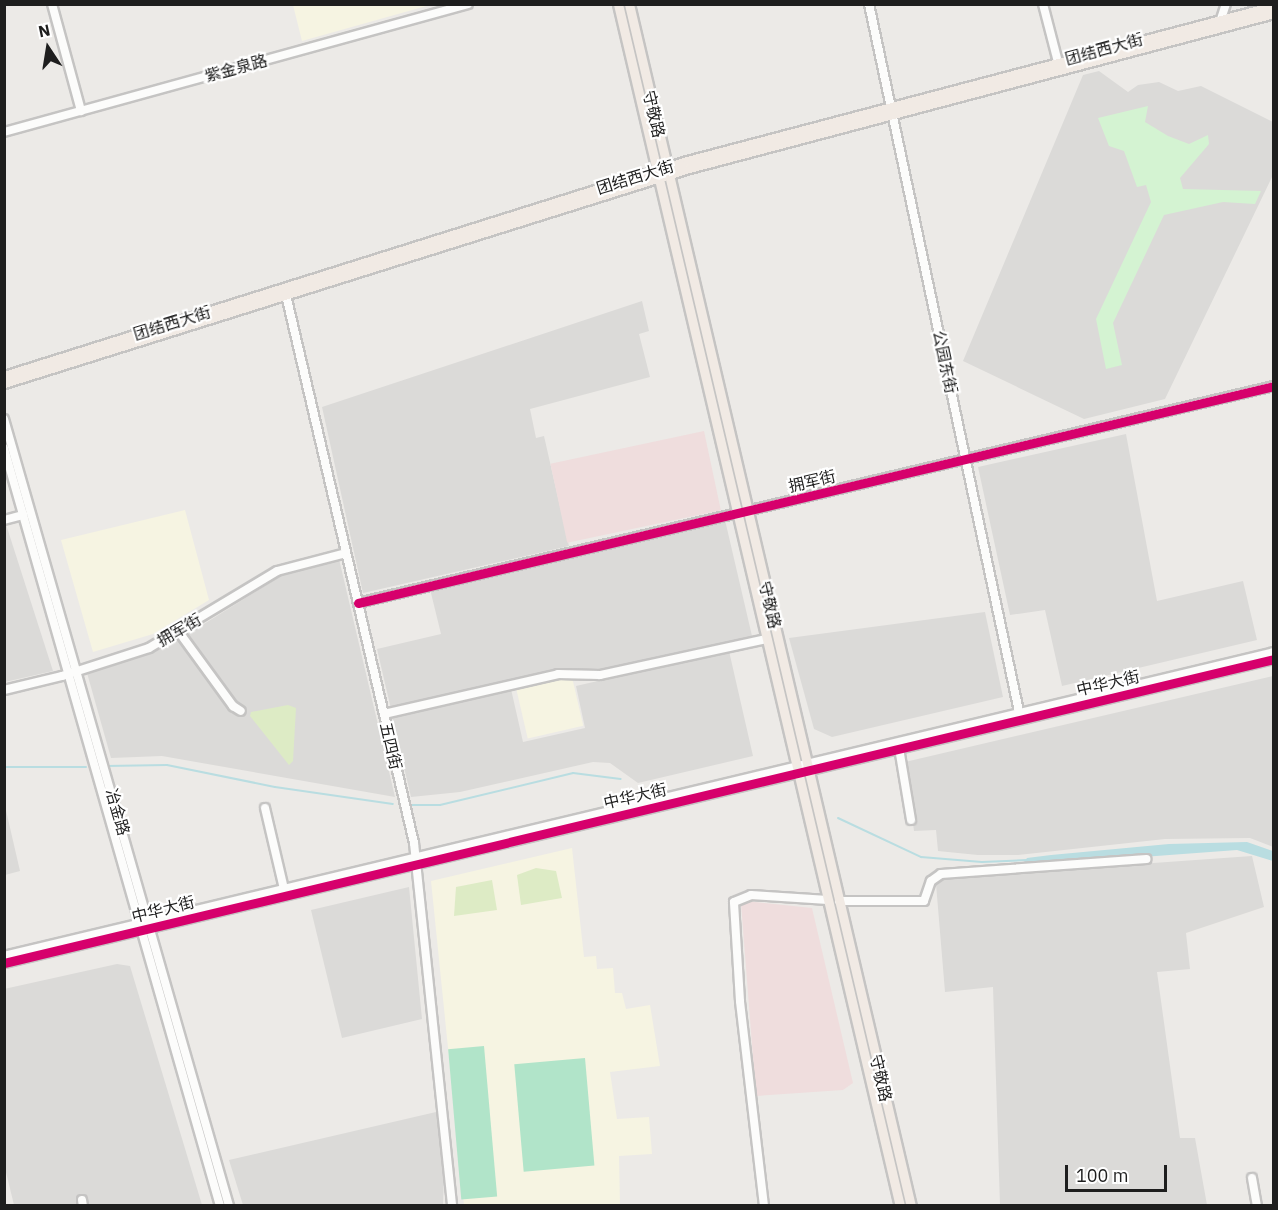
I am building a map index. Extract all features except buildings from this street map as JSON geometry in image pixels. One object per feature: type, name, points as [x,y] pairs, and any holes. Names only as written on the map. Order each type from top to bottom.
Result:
[{"type":"main road","name":"守敬路","points":[[618,4],[900,1206]]},
{"type":"main road","name":"守敬路","points":[[629,4],[911,1206]]},
{"type":"main road","name":"团结西大街","points":[[4,376],[657,174],[1058,62],[1274,6]]},
{"type":"main road","name":"团结西大街","points":[[891,110],[1274,13]]},
{"type":"main road","name":"团结西大街","points":[[4,383],[286,295],[657,174]]},
{"type":"street","points":[[52,4],[81,111]]},
{"type":"street","name":"紫金泉路","points":[[4,132],[468,4]]},
{"type":"street","name":"公园东街","points":[[868,4],[1020,716]]},
{"type":"street","points":[[1042,4],[1058,62]]},
{"type":"street","points":[[1221,19],[1226,4]]},
{"type":"street","name":"五四街","points":[[286,295],[417,860],[452,1206]]},
{"type":"street","name":"拥军街","points":[[358,603],[1274,386]]},
{"type":"street","name":"冶金路","points":[[4,419],[73,673],[229,1206]]},
{"type":"street","name":"冶金路","points":[[4,448],[73,673]]},
{"type":"street","points":[[4,520],[23,515]]},
{"type":"street","name":"拥军街","points":[[4,690],[73,673],[149,648],[278,571],[346,553]]},
{"type":"street","points":[[178,632],[233,706],[241,711]]},
{"type":"street","points":[[384,714],[558,674],[600,675],[766,639]]},
{"type":"street","name":"中华大街","points":[[808,767],[1274,652]]},
{"type":"street","name":"中华大街","points":[[4,956],[146,925],[797,769],[899,748],[1020,716],[1274,659]]},
{"type":"street","points":[[899,748],[911,820]]},
{"type":"street","points":[[265,808],[284,889]]},
{"type":"street","points":[[839,901],[924,901],[931,881],[941,874],[1146,858]]},
{"type":"street","name":"中华大街","points":[[4,963],[284,889],[417,860]]},
{"type":"street","points":[[764,1206],[740,1001],[734,902],[751,895],[828,900]]},
{"type":"street","name":"冶金路","points":[[146,925],[220,1206]]},
{"type":"street","points":[[1252,1178],[1257,1206]]},
{"type":"shaded area","points":[[430,4],[302,41],[293,5]]},
{"type":"shaded area","points":[[1099,71],[1128,92],[1138,85],[1159,82],[1178,91],[1201,86],[1273,122],[1273,175],[1165,399],[1084,419],[963,361],[1083,75]]},
{"type":"shaded area","points":[[642,301],[649,331],[639,334],[650,377],[530,409],[536,438],[544,436],[569,546],[363,593],[322,407]]},
{"type":"shaded area","points":[[704,431],[721,510],[567,543],[550,464]]},
{"type":"shaded area","points":[[1126,434],[1157,601],[1243,581],[1257,640],[1062,686],[1045,610],[1010,615],[978,467]]},
{"type":"shaded area","points":[[185,510],[209,600],[153,634],[93,652],[61,540]]},
{"type":"shaded area","points":[[4,518],[53,671],[5,682],[4,682]]},
{"type":"shaded area","points":[[725,520],[752,636],[608,670],[539,674],[391,709],[377,649],[441,634],[430,589]]},
{"type":"shaded area","points":[[339,559],[395,797],[162,756],[111,758],[87,673],[167,647],[284,574]]},
{"type":"shaded area","points":[[985,612],[1003,697],[832,737],[814,729],[789,638]]},
{"type":"shaded area","points":[[729,651],[753,756],[638,783],[610,763],[593,762],[460,792],[411,797],[392,716],[511,689],[523,742],[585,728],[576,686]]},
{"type":"shaded area","points":[[1273,676],[1273,847],[1250,838],[1165,839],[1018,855],[978,855],[938,851],[936,830],[914,831],[905,762]]},
{"type":"shaded area","points":[[572,677],[583,726],[528,739],[516,690]]},
{"type":"shaded area","points":[[5,806],[20,871],[4,875]]},
{"type":"shaded area","points":[[572,848],[584,957],[596,956],[597,969],[613,968],[615,993],[622,993],[626,1009],[650,1005],[660,1066],[610,1072],[617,1119],[649,1117],[652,1154],[619,1156],[620,1205],[464,1205],[431,881]]},
{"type":"shaded area","points":[[1252,856],[1264,907],[1186,933],[1190,969],[1157,972],[1180,1138],[1195,1138],[1207,1205],[1000,1205],[993,987],[945,992],[936,884],[942,878]]},
{"type":"shaded area","points":[[409,887],[422,1019],[342,1038],[311,910]]},
{"type":"shaded area","points":[[746,901],[812,908],[853,1083],[843,1090],[756,1096],[741,903]]},
{"type":"shaded area","points":[[117,964],[130,966],[202,1205],[14,1205],[4,1164],[4,989]]},
{"type":"shaded area","points":[[436,1112],[444,1171],[443,1205],[243,1205],[229,1160]]},
{"type":"green space","points":[[1148,106],[1145,122],[1168,136],[1189,144],[1208,135],[1209,144],[1180,178],[1183,189],[1261,191],[1255,204],[1223,202],[1164,215],[1113,323],[1122,365],[1106,369],[1096,319],[1151,202],[1146,185],[1137,187],[1124,151],[1109,146],[1098,118]]},
{"type":"green space","points":[[288,705],[296,708],[293,761],[289,765],[250,716],[251,712]]},
{"type":"green space","points":[[536,868],[556,871],[562,898],[521,905],[517,875]]},
{"type":"green space","points":[[492,880],[497,910],[454,916],[456,887]]},
{"type":"green space","points":[[484,1046],[497,1196],[461,1200],[448,1049]]},
{"type":"green space","points":[[585,1058],[594,1166],[524,1172],[514,1064]]},
{"type":"water","points":[[1247,842],[1273,851],[1273,861],[1237,850],[1021,866],[1027,858],[1051,855],[1169,844]]},
{"type":"waterway","points":[[106,766],[167,765],[275,787],[393,804]]},
{"type":"waterway","points":[[4,767],[86,767]]},
{"type":"waterway","points":[[411,805],[440,805],[573,773],[621,779]]},
{"type":"waterway","points":[[838,818],[921,857],[982,862],[1027,860]]},
{"type":"cycle path","points":[[358,603],[1274,386]]},
{"type":"cycle path","points":[[4,963],[1274,659]]}]
